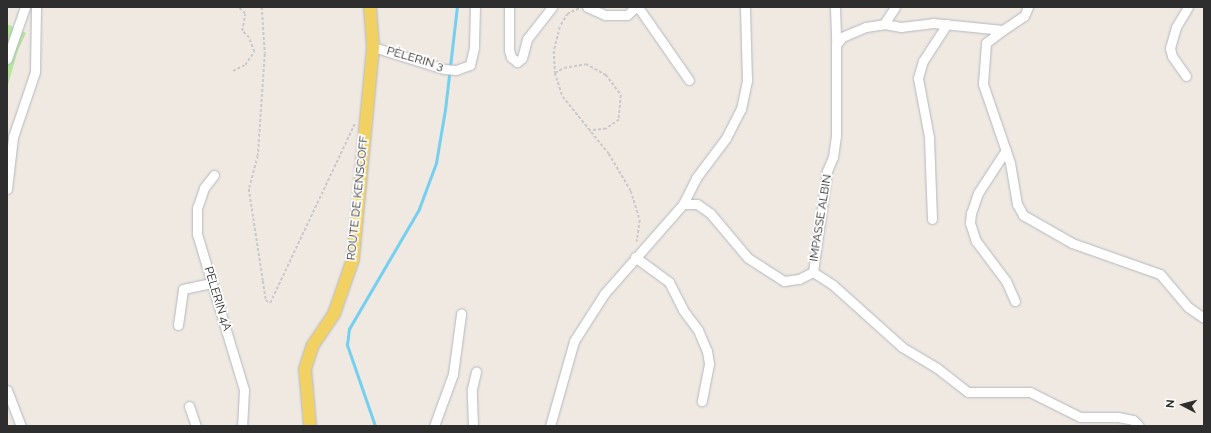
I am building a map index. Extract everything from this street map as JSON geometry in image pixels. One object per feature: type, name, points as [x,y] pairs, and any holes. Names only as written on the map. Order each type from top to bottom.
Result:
[{"type":"main road","name":"ROUTE DE KENSCOFF","points":[[310,426],[305,369],[313,345],[334,314],[353,259],[373,47],[370,7]]},
{"type":"street","points":[[7,59],[25,7]]},
{"type":"street","points":[[7,189],[12,137],[35,72],[36,7]]},
{"type":"street","name":"PÈLERIN 3","points":[[373,47],[444,69],[456,70],[470,65],[474,47],[475,7]]},
{"type":"street","points":[[509,7],[511,57],[517,62],[522,58],[527,39],[552,7]]},
{"type":"street","points":[[585,7],[605,15],[627,15],[637,7],[689,80]]},
{"type":"street","points":[[550,426],[574,341],[604,294],[683,204],[696,178],[726,138],[740,109],[747,80],[745,7]]},
{"type":"street","name":"IMPASSE ALBIN","points":[[683,204],[697,204],[710,213],[748,258],[784,281],[799,279],[813,272],[828,171],[836,136],[835,7]]},
{"type":"street","points":[[884,24],[895,7]]},
{"type":"street","points":[[1028,7],[1024,16],[986,43],[983,84],[1010,163],[1017,204],[1023,215],[1072,243],[1160,274],[1188,307],[1204,318]]},
{"type":"street","points":[[1186,76],[1172,56],[1170,48],[1176,26],[1188,7]]},
{"type":"street","points":[[836,45],[848,33],[884,24],[901,27],[933,23],[1003,30]]},
{"type":"street","points":[[932,219],[929,137],[918,78],[923,61],[946,24]]},
{"type":"street","points":[[1006,150],[978,194],[971,213],[970,223],[976,241],[1006,281],[1015,300]]},
{"type":"street","name":"PELERIN 4A","points":[[214,175],[204,188],[197,208],[197,234],[244,390],[242,426]]},
{"type":"street","points":[[635,257],[669,282],[683,310],[698,330],[707,351],[709,364],[702,401]]},
{"type":"street","points":[[813,272],[833,285],[902,347],[937,368],[968,392],[1030,392],[1080,417],[1118,417],[1133,420],[1139,426]]},
{"type":"street","points":[[178,325],[182,289],[212,283]]},
{"type":"street","points":[[434,426],[453,374],[461,314]]},
{"type":"street","points":[[473,426],[472,388],[476,371]]},
{"type":"street","points":[[7,390],[21,426]]},
{"type":"street","points":[[189,406],[196,426]]},
{"type":"path","points":[[233,71],[245,65],[254,52],[249,38],[242,31],[245,14],[238,7]]},
{"type":"path","points":[[262,7],[265,54],[258,156],[250,189],[266,300],[270,303],[358,116]]},
{"type":"path","points":[[585,7],[568,14],[560,27],[554,51],[555,73],[563,97],[609,154],[631,191],[640,220],[635,257]]},
{"type":"path","points":[[555,73],[564,68],[586,64],[606,75],[621,95],[619,120],[606,129],[589,131]]},
{"type":"green space","points":[[7,24],[26,33],[18,50],[7,88]]},
{"type":"waterway","points":[[375,426],[347,345],[349,329],[419,209],[436,163],[445,110],[457,7]]}]
